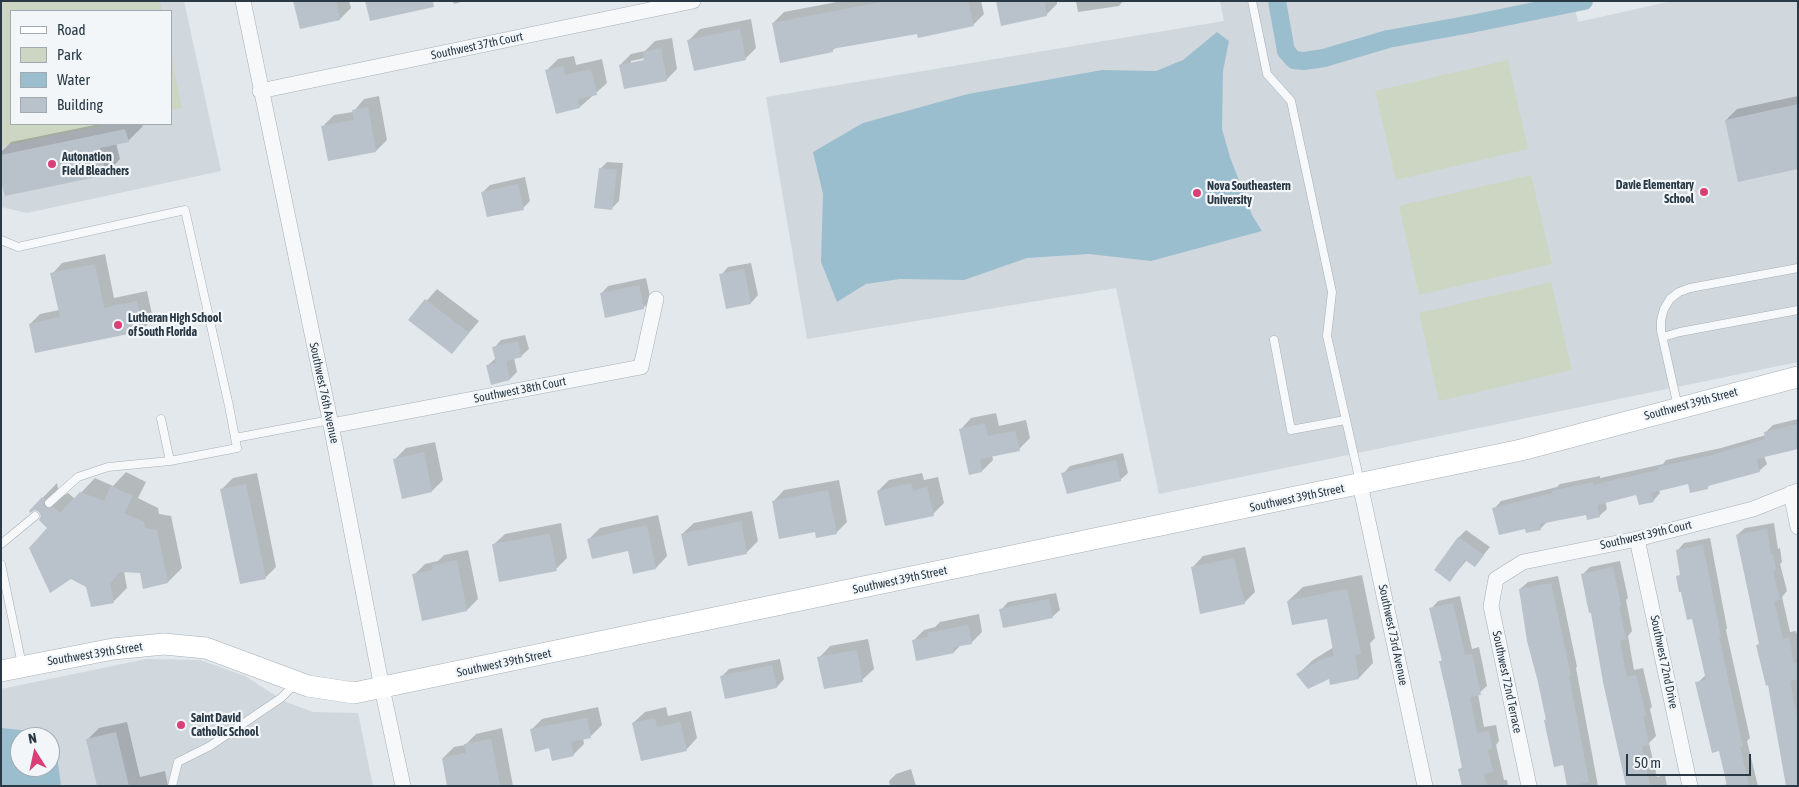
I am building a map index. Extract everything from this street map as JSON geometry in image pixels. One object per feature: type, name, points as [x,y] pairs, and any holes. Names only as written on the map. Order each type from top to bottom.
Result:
[{"type":"street","name":"Southwest 76th Avenue","points":[[243,1],[260,92],[331,423],[402,786]]},
{"type":"street","name":"Southwest 37th Court","points":[[260,92],[693,1]]},
{"type":"street","name":"Southwest 38th Court","points":[[331,423],[641,367],[656,299]]},
{"type":"street","name":"Southwest 39th Street","points":[[1,671],[113,649],[164,644],[206,648],[308,686],[354,693],[1521,450],[1798,377]]},
{"type":"street","name":"Southwest 73rd Avenue","points":[[1360,484],[1425,786]]},
{"type":"street","points":[[1794,492],[1798,527]]},
{"type":"street","name":"Southwest 39th Court","points":[[1496,579],[1523,562],[1637,539],[1753,509],[1794,492]]},
{"type":"street","name":"Southwest 72nd Drive","points":[[1637,539],[1690,786]]},
{"type":"street","name":"Southwest 72nd Terrace","points":[[1496,579],[1491,606],[1529,786]]},
{"type":"lane","points":[[1252,1],[1267,74],[1291,101],[1332,292],[1327,336],[1344,420],[1360,484]]},
{"type":"lane","points":[[2,243],[18,247],[185,210],[237,448],[170,461],[108,467],[78,477],[49,503]]},
{"type":"lane","points":[[1678,408],[1661,320],[1664,309],[1670,299],[1679,292],[1690,288],[1798,268]]},
{"type":"lane","points":[[1663,337],[1680,332],[1798,310]]},
{"type":"lane","points":[[1274,340],[1291,430],[1344,420]]},
{"type":"lane","points":[[161,419],[170,461]]},
{"type":"lane","points":[[235,438],[331,423]]},
{"type":"lane","points":[[1,544],[35,516]]},
{"type":"lane","points":[[2,568],[22,667]]},
{"type":"lane","points":[[172,786],[178,762],[210,746],[281,698],[298,682]]},
{"type":"shaded area","points":[[1,1],[184,1],[221,171],[27,213],[1,207]]},
{"type":"shaded area","name":"Nova Southeastern University","points":[[1220,1],[1573,1],[1578,22],[1672,1],[1798,1],[1798,362],[1159,494],[1116,288],[807,339],[766,97],[1224,21]]},
{"type":"shaded area","name":"Saint David Catholic School","points":[[146,659],[200,660],[245,676],[286,702],[313,712],[358,713],[373,786],[1,786],[1,689]]},
{"type":"green space","points":[[1,1],[160,1],[162,10],[10,10],[10,125],[103,125],[1,146]]},
{"type":"green space","points":[[172,60],[182,108],[172,110]]},
{"type":"green space","points":[[1508,60],[1528,149],[1396,180],[1375,91]]},
{"type":"green space","points":[[1531,175],[1552,264],[1419,295],[1399,206]]},
{"type":"green space","points":[[1551,282],[1572,370],[1439,401],[1419,313]]},
{"type":"water","points":[[1217,32],[1229,41],[1223,71],[1222,129],[1230,157],[1252,215],[1262,231],[1151,261],[1089,254],[1027,258],[964,280],[900,279],[866,284],[837,302],[821,262],[823,194],[813,152],[863,123],[968,94],[1102,70],[1156,71],[1183,60]]},
{"type":"water","points":[[1,728],[10,729],[10,777],[60,777],[61,786],[1,786]]},
{"type":"building","points":[[293,1],[336,1],[340,20],[300,29]]},
{"type":"building","points":[[365,1],[433,1],[434,7],[370,21]]},
{"type":"building","points":[[887,1],[968,1],[974,26],[918,38],[917,34],[832,49],[833,52],[780,63],[772,23]]},
{"type":"building","points":[[996,1],[1044,1],[1047,16],[1001,26]]},
{"type":"building","points":[[740,29],[746,60],[694,71],[687,40]]},
{"type":"building","points":[[661,48],[667,81],[624,89],[619,65],[644,60],[643,52]]},
{"type":"building","points":[[563,66],[565,75],[591,69],[597,95],[578,99],[580,108],[556,114],[545,70]]},
{"type":"building","points":[[1798,104],[1798,169],[1738,182],[1725,120]]},
{"type":"building","points":[[368,107],[376,152],[328,161],[321,126],[354,120],[352,110]]},
{"type":"building","name":"Autonation FIeld Bleachers","points":[[125,129],[129,142],[100,148],[106,175],[5,196],[1,182],[1,155]]},
{"type":"building","points":[[599,168],[617,170],[612,210],[594,208]]},
{"type":"building","points":[[518,184],[524,210],[487,217],[481,192]]},
{"type":"building","points":[[95,264],[104,308],[137,301],[143,331],[35,353],[29,324],[60,317],[50,273]]},
{"type":"building","points":[[744,269],[751,304],[726,309],[719,274]]},
{"type":"building","points":[[639,285],[644,309],[605,318],[600,293]]},
{"type":"building","points":[[425,299],[469,333],[452,354],[408,320]]},
{"type":"building","points":[[518,341],[522,357],[506,361],[510,380],[491,385],[486,365],[496,363],[492,347]]},
{"type":"building","points":[[985,423],[988,436],[1015,431],[1020,451],[980,459],[982,472],[969,475],[959,429]]},
{"type":"building","points":[[1798,424],[1798,449],[1756,459],[1760,472],[1708,486],[1708,489],[1690,493],[1688,484],[1651,493],[1654,502],[1639,505],[1636,495],[1597,505],[1600,517],[1587,520],[1586,515],[1540,524],[1541,530],[1526,533],[1525,529],[1499,535],[1492,508],[1552,493],[1552,491],[1593,482],[1593,485],[1658,470],[1658,467],[1713,455],[1765,439],[1764,432]]},
{"type":"building","points":[[424,452],[432,492],[402,499],[393,459]]},
{"type":"building","points":[[1116,460],[1121,481],[1067,494],[1061,473]]},
{"type":"building","points":[[911,483],[913,491],[927,487],[934,516],[885,526],[877,491]]},
{"type":"building","points":[[246,484],[266,579],[240,584],[220,489]]},
{"type":"building","points":[[111,486],[133,496],[124,513],[144,522],[145,528],[157,530],[168,583],[143,589],[140,573],[120,572],[110,583],[114,603],[91,607],[86,587],[71,579],[50,593],[29,548],[47,528],[39,520],[41,516],[39,512],[35,510],[30,513],[29,511],[42,497],[45,499],[43,504],[45,507],[50,509],[53,507],[60,513],[80,492],[104,501]]},
{"type":"building","points":[[828,490],[837,534],[816,538],[815,532],[779,539],[772,501]]},
{"type":"building","points":[[741,521],[747,554],[688,566],[681,534]]},
{"type":"building","points":[[647,525],[656,569],[633,574],[628,551],[592,559],[587,539]]},
{"type":"building","points":[[1767,529],[1771,555],[1773,555],[1776,570],[1773,571],[1780,600],[1774,601],[1783,639],[1789,637],[1794,663],[1796,663],[1798,670],[1798,679],[1790,681],[1798,722],[1798,786],[1786,786],[1768,685],[1766,686],[1756,645],[1759,644],[1736,535]]},
{"type":"building","points":[[550,534],[557,571],[499,582],[492,544]]},
{"type":"building","points":[[1458,537],[1484,555],[1475,567],[1465,560],[1450,582],[1434,570]]},
{"type":"building","points":[[1703,545],[1721,637],[1719,637],[1743,747],[1740,747],[1749,786],[1727,786],[1719,751],[1712,753],[1695,682],[1706,680],[1692,619],[1687,620],[1681,592],[1679,592],[1676,576],[1680,575],[1676,550]]},
{"type":"building","points":[[1234,558],[1245,604],[1200,614],[1191,567]]},
{"type":"building","points":[[457,560],[467,611],[422,621],[412,574],[433,570],[432,565]]},
{"type":"building","points":[[1613,567],[1626,639],[1620,641],[1627,677],[1636,675],[1646,715],[1643,716],[1649,745],[1642,746],[1650,786],[1626,786],[1603,682],[1591,613],[1589,613],[1581,574]]},
{"type":"building","points":[[1551,583],[1571,676],[1569,676],[1589,782],[1570,786],[1567,786],[1563,765],[1554,767],[1538,682],[1527,641],[1519,589]]},
{"type":"building","points":[[1347,589],[1361,654],[1355,655],[1359,679],[1330,685],[1329,679],[1308,689],[1296,674],[1322,659],[1334,656],[1327,619],[1292,625],[1287,601]]},
{"type":"building","points":[[1049,599],[1053,618],[1003,628],[999,609]]},
{"type":"building","points":[[1453,603],[1465,655],[1472,654],[1481,695],[1470,697],[1477,733],[1489,731],[1492,749],[1488,750],[1493,772],[1484,774],[1487,786],[1462,786],[1458,769],[1462,768],[1439,661],[1442,661],[1429,608]]},
{"type":"building","points":[[968,625],[972,644],[953,647],[954,653],[916,661],[912,640],[928,637],[927,633]]},
{"type":"building","points":[[857,650],[863,682],[824,689],[817,657]]},
{"type":"building","points":[[772,665],[777,688],[725,699],[720,676]]},
{"type":"building","points":[[587,718],[591,738],[571,742],[574,756],[552,761],[549,748],[535,752],[530,729]]},
{"type":"building","points":[[655,718],[657,727],[680,722],[687,751],[641,761],[632,723]]},
{"type":"building","points":[[116,732],[129,786],[97,786],[86,739]]},
{"type":"building","points":[[491,739],[500,786],[447,786],[442,758],[466,753],[464,744]]},
{"type":"waterway","points":[[1277,1],[1286,51],[1294,60],[1304,61],[1324,58],[1388,39],[1584,1]]},
{"type":"place","name":"Autonation FIeld Bleachers","points":[[52,164]]},
{"type":"place","name":"Davie Elementary School","points":[[1704,192]]},
{"type":"place","name":"Nova Southeastern University","points":[[1197,193]]},
{"type":"place","name":"Lutheran High School of South Florida","points":[[118,325]]},
{"type":"place","name":"Saint David Catholic School","points":[[181,725]]}]
